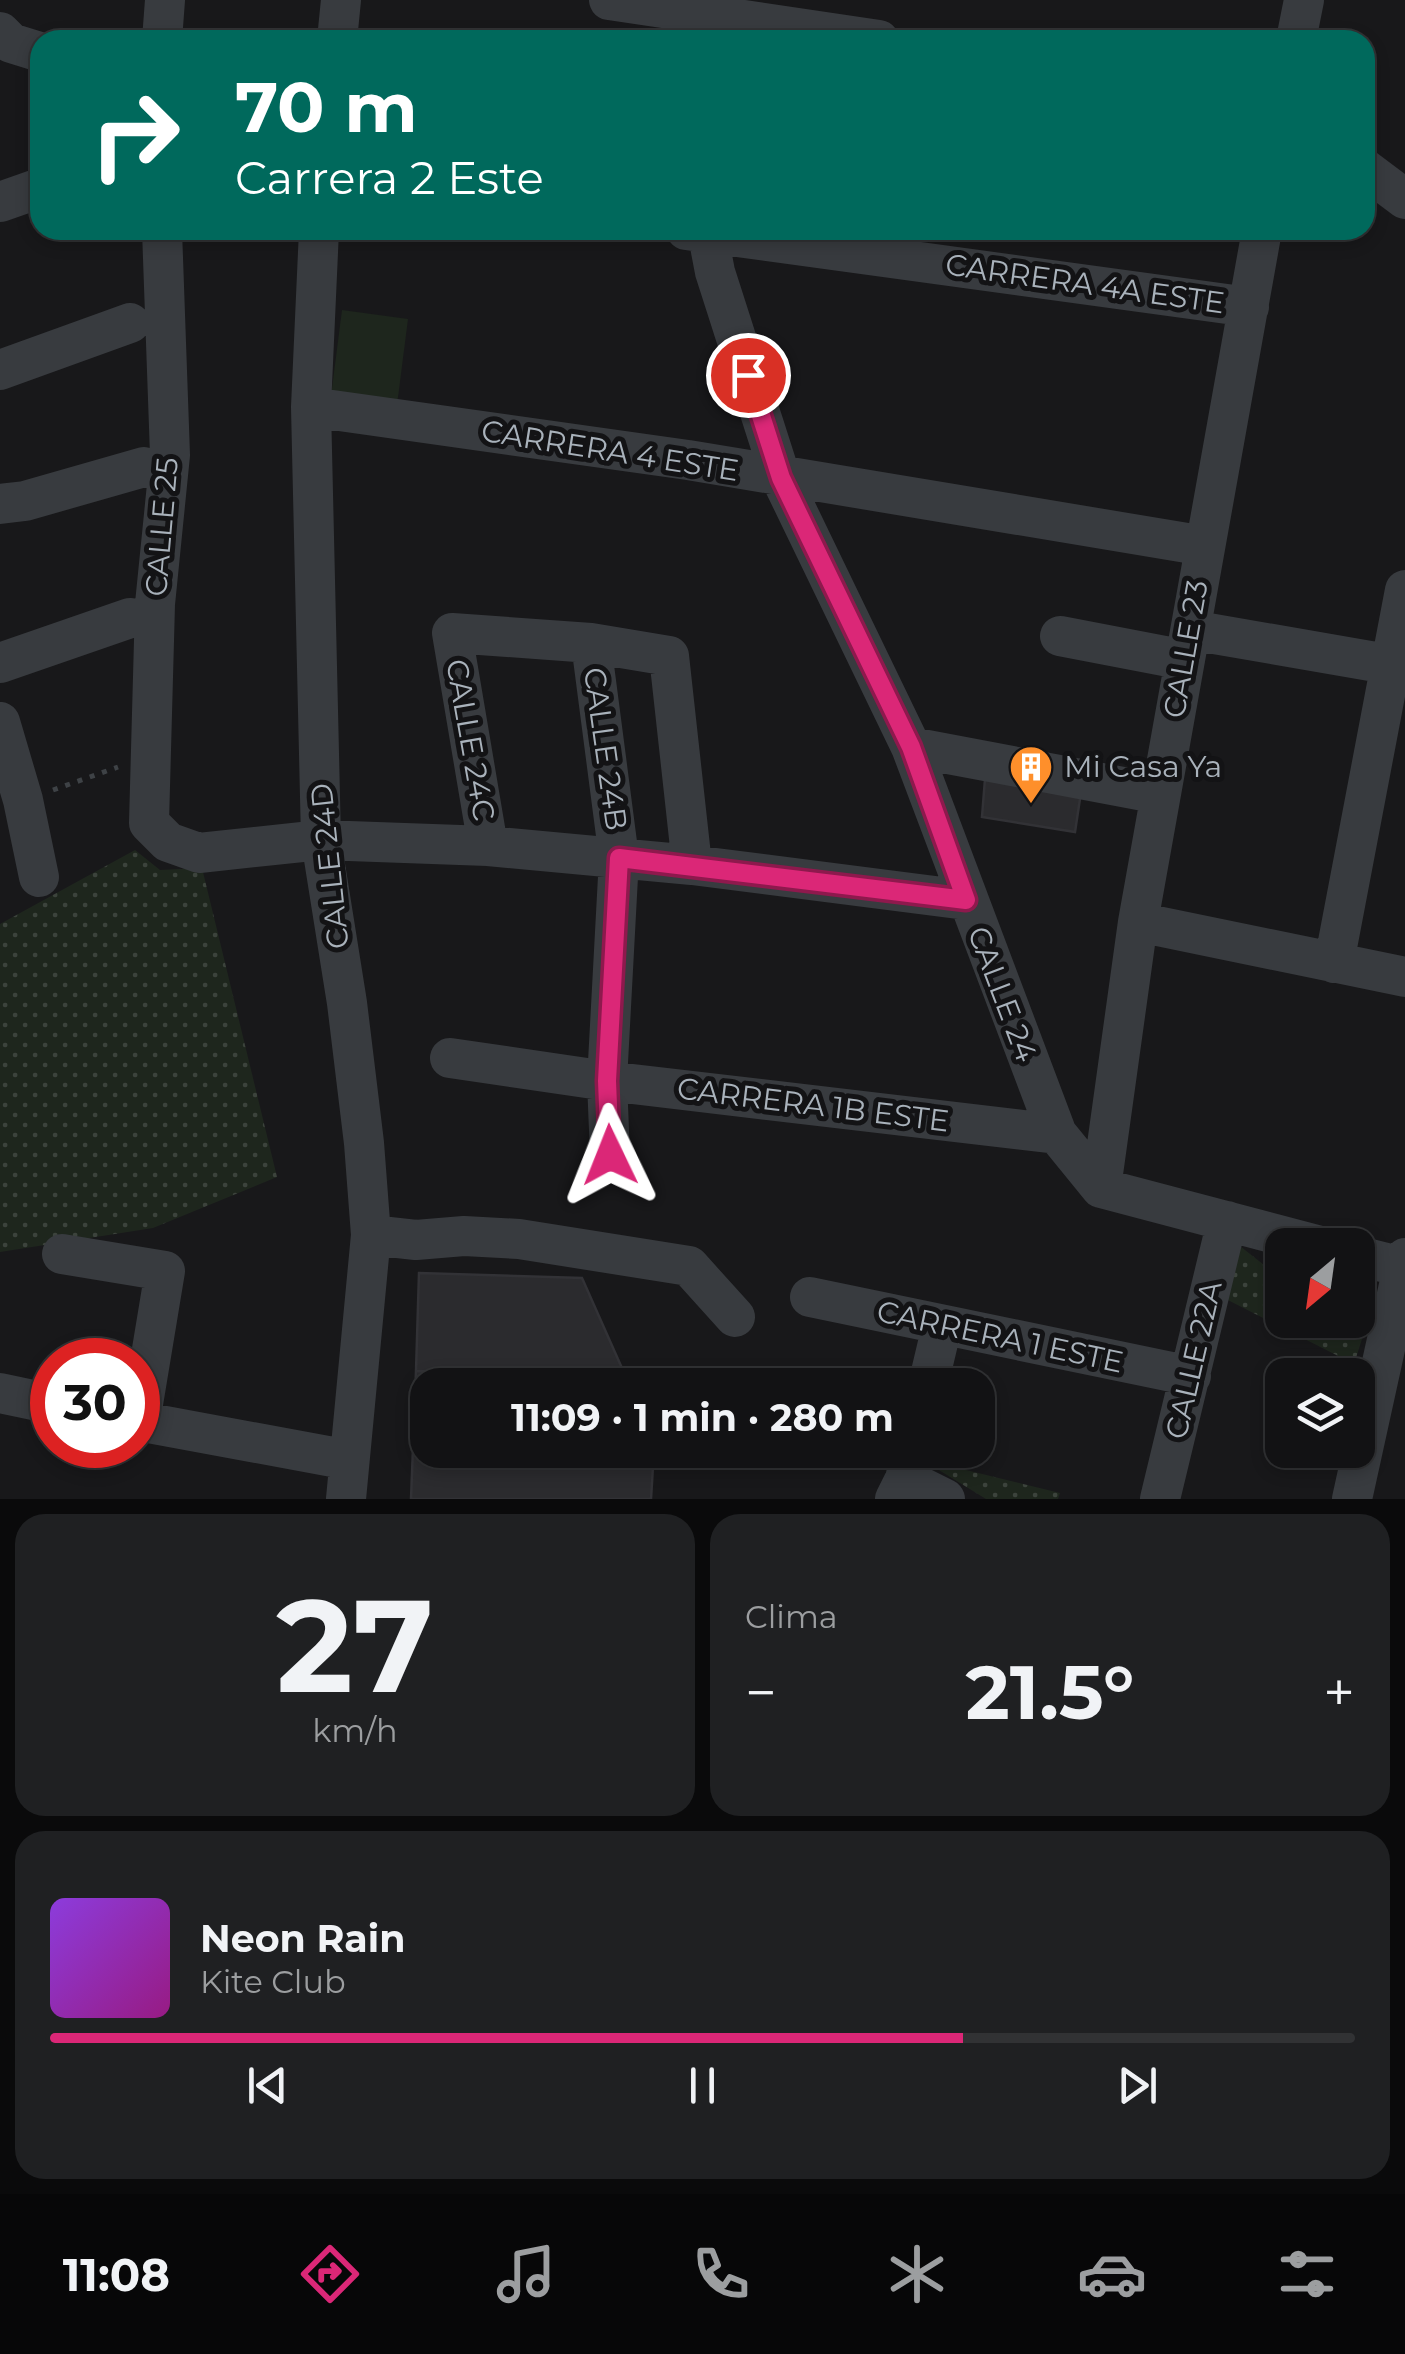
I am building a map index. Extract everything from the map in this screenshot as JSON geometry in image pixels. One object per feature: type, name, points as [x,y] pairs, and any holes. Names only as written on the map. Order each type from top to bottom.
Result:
[{"type":"street","points":[[163,30],[165,0]]},
{"type":"street","points":[[338,30],[341,0]]},
{"type":"street","points":[[609,0],[801,30]]},
{"type":"street","points":[[1298,30],[1304,0]]},
{"type":"street","points":[[1375,176],[1405,199]]},
{"type":"street","points":[[0,202],[30,192]]},
{"type":"street","name":"CALLE 25","points":[[162,240],[170,455],[155,604],[149,823],[168,842],[199,853],[321,840]]},
{"type":"street","name":"CALLE 24D","points":[[319,240],[311,407],[321,840],[347,1003],[371,1236],[347,1480]]},
{"type":"street","name":"CALLE 24","points":[[703,240],[781,478],[911,747],[1057,1134],[1101,1188]]},
{"type":"street","name":"CARRERA 4A ESTE","points":[[763,240],[1249,308]]},
{"type":"street","name":"CALLE 23","points":[[1101,1188],[1138,922],[1260,240]]},
{"type":"street","points":[[0,370],[130,323]]},
{"type":"street","name":"CARRERA 4 ESTE","points":[[311,407],[688,460],[1205,546]]},
{"type":"street","points":[[0,504],[25,501],[144,466]]},
{"type":"street","points":[[1334,963],[1397,666],[1405,590]]},
{"type":"street","points":[[0,663],[130,618]]},
{"type":"street","name":"CALLE 24C","points":[[488,846],[452,633],[590,643]]},
{"type":"street","points":[[1060,636],[1397,666]]},
{"type":"street","points":[[590,643],[669,656],[692,865]]},
{"type":"street","name":"CALLE 24B","points":[[590,643],[619,858],[607,1081],[610,1155]]},
{"type":"street","points":[[0,722],[23,800],[39,877]]},
{"type":"street","points":[[911,747],[1160,794]]},
{"type":"street","points":[[321,840],[488,846],[619,858],[966,900]]},
{"type":"street","points":[[1138,922],[1405,977]]},
{"type":"street","name":"CARRERA 1B ESTE","points":[[450,1058],[607,1081],[1057,1134]]},
{"type":"street","points":[[1101,1188],[1265,1232]]},
{"type":"street","name":"CALLE 22A","points":[[1160,1499],[1227,1222]]},
{"type":"street","points":[[371,1236],[416,1240],[464,1236],[519,1239],[689,1266],[735,1317]]},
{"type":"street","points":[[62,1254],[165,1271],[153,1338]]},
{"type":"street","points":[[1352,1499],[1388,1404],[1404,1263],[1375,1259]]},
{"type":"street","name":"CARRERA 1 ESTE","points":[[810,1297],[1191,1376]]},
{"type":"street","points":[[932,1368],[942,1326]]},
{"type":"street","points":[[0,1394],[30,1400]]},
{"type":"street","points":[[160,1428],[347,1480]]},
{"type":"street","points":[[904,1476],[945,1499]]},
{"type":"path","points":[[23,800],[149,756]]},
{"type":"shaded area","points":[[342,310],[408,319],[397,405],[331,396]]},
{"type":"shaded area","points":[[135,850],[160,870],[202,868],[277,1177],[153,1228],[0,1252],[0,924]]},
{"type":"shaded area","points":[[1231,1239],[1265,1266],[1265,1319],[1216,1294]]},
{"type":"shaded area","points":[[1303,1338],[1362,1339],[1356,1358],[1342,1358]]},
{"type":"shaded area","points":[[936,1468],[958,1468],[1060,1493],[1058,1499],[986,1499]]},
{"type":"building","name":"Mi Casa Ya","points":[[985,779],[1081,792],[1075,832],[982,817]]},
{"type":"building","points":[[419,1273],[582,1278],[622,1368],[416,1368]]},
{"type":"building","points":[[412,1468],[653,1468],[651,1499],[411,1499]]},
{"type":"place","name":"Mi Casa Ya","points":[[1031,805]]},
{"type":"route","points":[[610,1155],[607,1081],[619,858],[966,900],[911,747],[781,478],[748,375]]}]
